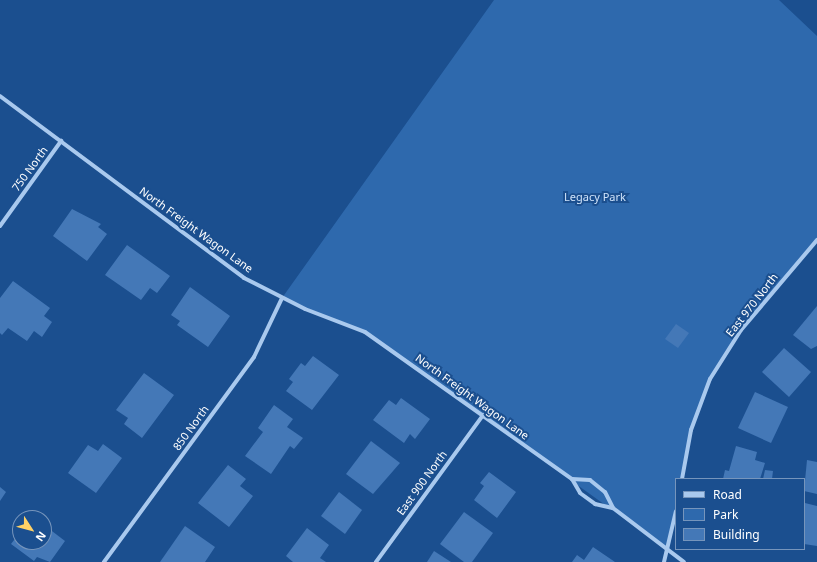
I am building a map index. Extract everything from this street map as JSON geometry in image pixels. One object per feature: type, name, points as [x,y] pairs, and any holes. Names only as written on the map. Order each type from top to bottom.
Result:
[{"type":"street","name":"North Freight Wagon Lane","points":[[0,96],[244,278],[282,298],[365,332],[572,480],[580,493],[595,504],[613,508],[684,562]]},
{"type":"street","name":"750 North","points":[[0,226],[61,141]]},
{"type":"street","name":"East 970 North","points":[[682,478],[691,430],[710,379],[741,330],[817,240]]},
{"type":"street","name":"850 North","points":[[104,562],[254,357],[282,298]]},
{"type":"street","name":"East 900 North","points":[[376,562],[483,415]]},
{"type":"street","name":"North Freight Wagon Lane","points":[[572,480],[590,480],[605,492],[613,508]]},
{"type":"street","points":[[664,562],[669,551],[675,517]]},
{"type":"green space","name":"Legacy Park","points":[[494,0],[779,0],[817,36],[817,240],[741,330],[710,379],[691,430],[682,478],[675,478],[675,517],[669,551],[365,332],[282,298]]},
{"type":"building","points":[[72,209],[101,224],[98,227],[107,234],[87,261],[53,236]]},
{"type":"building","points":[[127,245],[170,276],[157,293],[150,288],[141,300],[105,275]]},
{"type":"building","points":[[13,281],[50,308],[44,316],[52,322],[42,337],[34,331],[27,341],[8,328],[2,335],[0,333],[0,298]]},
{"type":"building","points":[[190,287],[230,316],[208,347],[177,325],[180,321],[171,315]]},
{"type":"building","points":[[817,306],[817,346],[811,349],[793,335]]},
{"type":"building","points":[[676,324],[689,333],[678,348],[665,339]]},
{"type":"building","points":[[784,348],[811,372],[789,397],[762,372]]},
{"type":"building","points":[[313,356],[339,375],[312,410],[286,391],[293,382],[289,379],[301,363],[305,366]]},
{"type":"building","points":[[144,373],[174,395],[142,438],[124,424],[128,418],[116,410]]},
{"type":"building","points":[[755,392],[788,407],[771,443],[738,428]]},
{"type":"building","points":[[401,398],[430,419],[415,439],[410,434],[404,443],[373,420],[389,400],[396,405]]},
{"type":"building","points":[[274,405],[293,419],[287,427],[303,438],[294,449],[290,446],[271,474],[245,456],[263,432],[258,428]]},
{"type":"building","points":[[371,441],[400,463],[373,494],[346,474]]},
{"type":"building","points":[[103,444],[122,458],[96,493],[68,473],[88,445],[98,451]]},
{"type":"building","points":[[736,446],[757,452],[755,460],[765,463],[760,478],[723,478],[725,470],[729,471]]},
{"type":"building","points":[[807,460],[817,462],[817,494],[805,491]]},
{"type":"building","points":[[228,465],[246,479],[240,486],[253,496],[229,527],[198,503]]},
{"type":"building","points":[[765,470],[773,471],[772,478],[763,478]]},
{"type":"building","points":[[489,472],[516,492],[497,518],[474,500],[484,486],[480,483]]},
{"type":"building","points":[[0,487],[6,492],[0,501]]},
{"type":"building","points":[[339,492],[362,510],[345,534],[321,516]]},
{"type":"building","points":[[805,503],[817,506],[817,546],[805,544]]},
{"type":"building","points":[[464,512],[493,533],[472,562],[464,562],[440,544]]},
{"type":"building","points":[[185,526],[215,547],[205,562],[160,562]]},
{"type":"building","points":[[307,528],[329,545],[320,558],[326,562],[293,562],[286,556]]},
{"type":"building","points":[[52,531],[65,541],[50,562],[37,557],[34,561],[19,550],[52,550]]},
{"type":"building","points":[[593,547],[615,562],[572,562],[577,555],[584,560]]},
{"type":"building","points":[[434,551],[451,562],[427,562]]}]
